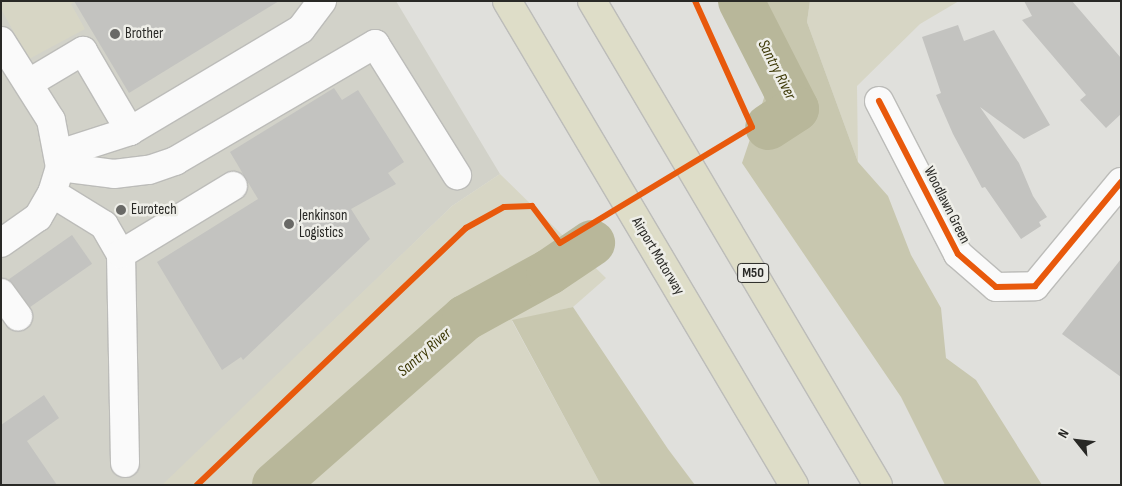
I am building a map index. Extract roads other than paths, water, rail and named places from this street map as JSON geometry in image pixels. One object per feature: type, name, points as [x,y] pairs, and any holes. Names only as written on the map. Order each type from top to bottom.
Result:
[{"type":"highway","name":"Airport Motorway","points":[[507,1],[794,485]]},
{"type":"highway","name":"M50","points":[[592,1],[878,485]]},
{"type":"street","points":[[60,160],[130,131],[301,29],[322,1]]},
{"type":"street","points":[[1,41],[51,120],[60,160],[52,192],[38,217],[1,244]]},
{"type":"street","points":[[60,160],[114,174],[148,170],[176,161],[375,44],[457,175]]},
{"type":"street","points":[[28,83],[83,51],[130,131]]},
{"type":"street","name":"Woodlawn Green","points":[[879,101],[958,254],[996,287],[1035,286],[1121,182]]},
{"type":"street","points":[[121,254],[234,186]]},
{"type":"street","points":[[52,192],[104,225],[121,254],[125,463]]},
{"type":"street","points":[[1,293],[18,316]]},
{"type":"waterway","name":"Santry River","points":[[741,1],[796,109],[768,127]]},
{"type":"waterway","name":"Santry River","points":[[275,485],[465,318],[549,272],[592,243]]},
{"type":"place","name":"Brother","points":[[115,34]]},
{"type":"place","name":"Eurotech","points":[[121,210]]},
{"type":"place","name":"Jenkinson Logistics","points":[[289,224]]}]
